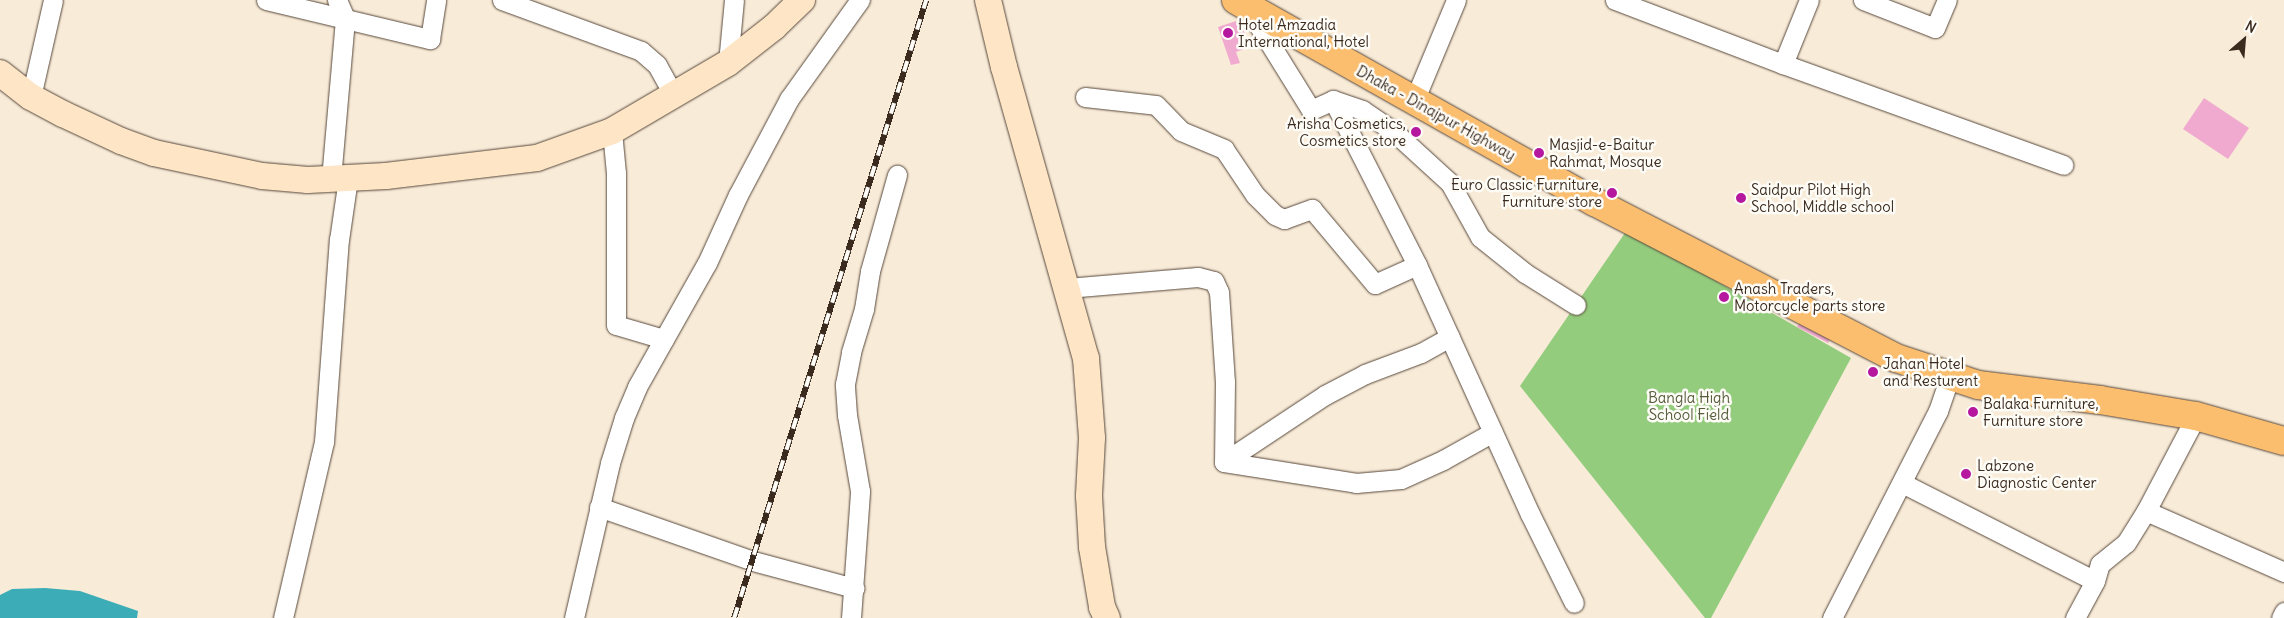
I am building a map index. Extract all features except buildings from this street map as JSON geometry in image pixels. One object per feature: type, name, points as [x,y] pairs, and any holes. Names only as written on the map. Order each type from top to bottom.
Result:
[{"type":"highway","name":"Dhaka - Dinajpur Highway","points":[[1245,2],[1414,101],[1595,202],[1878,348],[1946,376],[1978,385],[2100,400],[2196,416],[2284,441]]},
{"type":"street","points":[[31,97],[53,0]]},
{"type":"street","points":[[266,0],[430,39],[436,0]]},
{"type":"street","points":[[284,618],[324,442],[339,240],[339,178],[345,18],[337,0]]},
{"type":"street","points":[[502,0],[641,51],[656,65],[674,96]]},
{"type":"street","points":[[728,63],[734,0]]},
{"type":"street","points":[[0,74],[31,97],[121,141],[154,153],[262,176],[308,180],[466,168],[537,158],[612,131],[728,63],[774,27],[802,0]]},
{"type":"street","points":[[574,618],[599,507],[624,418],[637,387],[708,263],[738,196],[789,98],[860,0]]},
{"type":"street","points":[[988,0],[1004,67],[1086,358],[1092,438],[1090,496],[1092,547],[1102,607],[1107,618]]},
{"type":"street","points":[[1414,101],[1456,0]]},
{"type":"street","points":[[1615,0],[1783,64],[2062,165]]},
{"type":"street","points":[[1783,64],[1810,0]]},
{"type":"street","points":[[1863,0],[1936,28],[1946,0]]},
{"type":"street","points":[[1245,2],[1311,110],[1333,100],[1362,110],[1392,130],[1450,183],[1480,238],[1525,273],[1576,305]]},
{"type":"street","points":[[1085,97],[1156,105],[1181,131],[1224,149],[1256,195],[1275,215],[1284,219],[1312,210],[1375,284],[1417,265]]},
{"type":"street","points":[[1333,100],[1417,265],[1574,603]]},
{"type":"street","points":[[612,131],[616,173],[616,325],[664,339]]},
{"type":"street","points":[[851,618],[860,491],[846,415],[845,384],[851,352],[864,309],[870,271],[897,175]]},
{"type":"street","points":[[1067,288],[1198,276],[1214,281],[1219,292],[1224,373],[1224,462]]},
{"type":"street","points":[[1224,462],[1325,395],[1365,374],[1421,353],[1450,337]]},
{"type":"street","points":[[1832,618],[1938,411],[1949,379],[1946,376]]},
{"type":"street","points":[[2075,618],[2094,581],[2100,564],[2126,542],[2146,511],[2196,416]]},
{"type":"street","points":[[1224,462],[1356,483],[1400,479],[1443,460],[1493,432]]},
{"type":"street","points":[[1902,483],[2094,581]]},
{"type":"street","points":[[599,507],[753,561],[854,588]]},
{"type":"street","points":[[2146,511],[2284,572]]},
{"type":"street","points":[[2281,618],[2284,612]]},
{"type":"green space","name":"Bangla High School Field","points":[[1627,230],[1851,358],[1711,618],[1705,618],[1520,386]]},
{"type":"water","points":[[45,588],[80,591],[138,611],[137,618],[0,618],[0,595],[12,589]]},
{"type":"railway","points":[[734,618],[926,0]]},
{"type":"place","name":"Hotel Amzadia International, Hotel","points":[[1228,33]]},
{"type":"place","name":"Arisha Cosmetics, Cosmetics store","points":[[1416,132]]},
{"type":"place","name":"Masjid-e-Baitur Rahmat, Mosque","points":[[1539,153]]},
{"type":"place","name":"Euro Classic Furniture, Furniture store","points":[[1612,193]]},
{"type":"place","name":"Saidpur Pilot High School, Middle school","points":[[1741,198]]},
{"type":"place","name":"Anash Traders, Motorcycle parts store","points":[[1724,297]]},
{"type":"place","name":"Jahan Hotel and Resturent","points":[[1873,372]]},
{"type":"place","name":"Balaka Furniture, Furniture store","points":[[1973,412]]},
{"type":"place","name":"Labzone Diagnostic Center","points":[[1966,474]]}]
